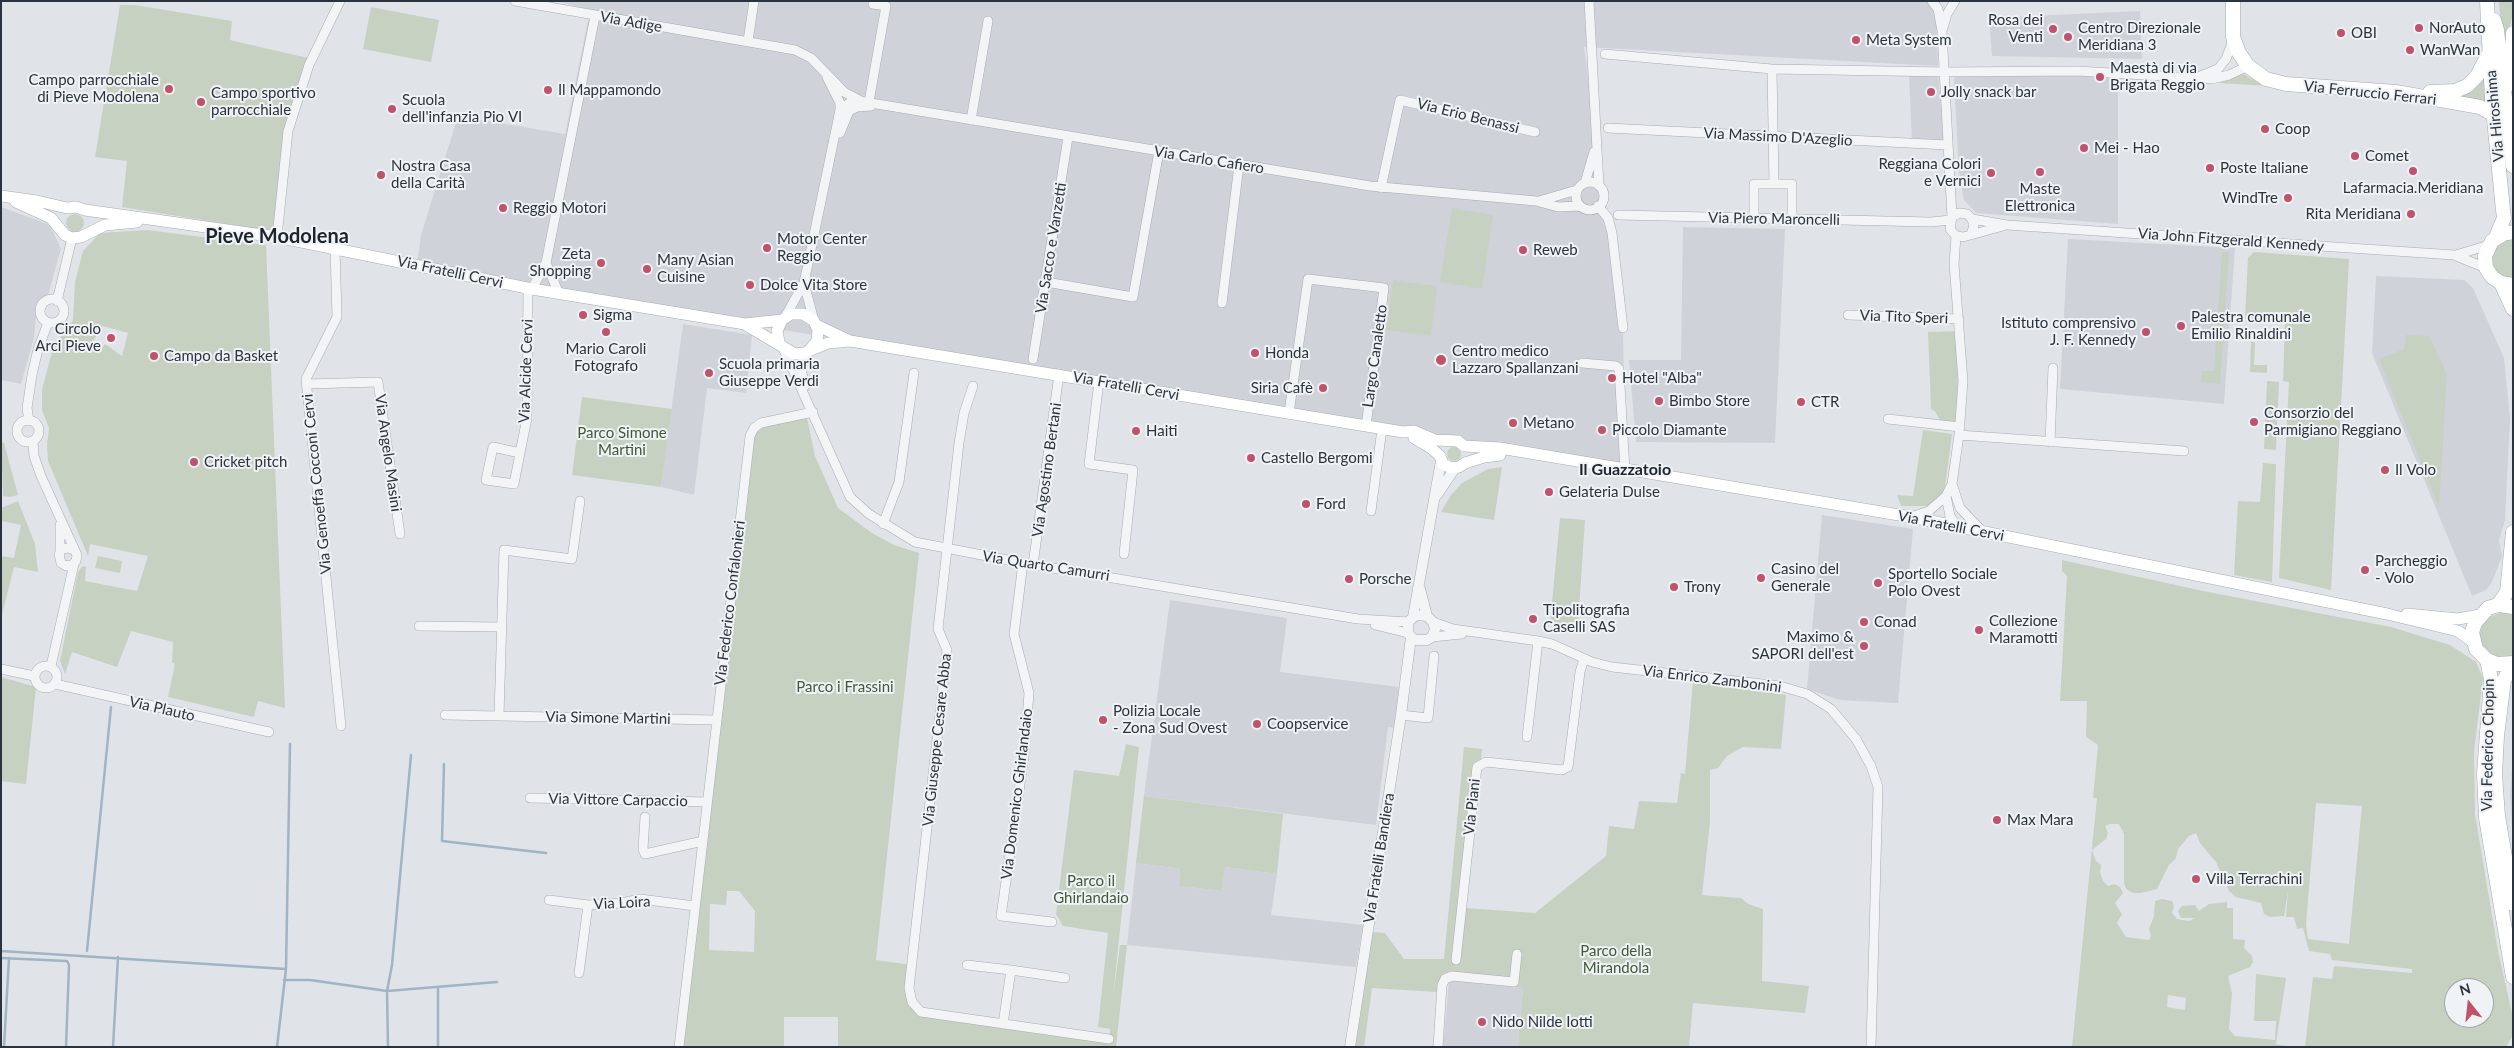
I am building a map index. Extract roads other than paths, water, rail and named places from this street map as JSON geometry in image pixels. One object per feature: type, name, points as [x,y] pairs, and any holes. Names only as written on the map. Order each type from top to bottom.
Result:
[{"type":"main road","name":"Via Hiroshima","points":[[2486,268],[2485,256],[2504,218],[2489,52],[2488,1]]},
{"type":"main road","name":"Via Hiroshima","points":[[2488,1],[2497,30],[2512,159]]},
{"type":"main road","points":[[2233,37],[2236,5]]},
{"type":"main road","points":[[2512,159],[2510,57],[2513,33]]},
{"type":"main road","name":"Via Ferruccio Ferrari","points":[[2233,37],[2239,53],[2248,66],[2266,79],[2286,84],[2396,92],[2480,107],[2494,116]]},
{"type":"main road","name":"Via Hiroshima","points":[[2396,92],[2435,92],[2462,89],[2478,76],[2489,52]]},
{"type":"main road","name":"Via Fratelli Cervi","points":[[5,197],[51,218],[65,235],[72,238],[81,237],[105,225],[155,220]]},
{"type":"main road","name":"Via Fratelli Cervi","points":[[5,197],[67,208],[76,206],[85,210],[277,237],[530,289],[745,324],[784,318],[797,313],[809,316],[815,323],[850,341]]},
{"type":"main road","points":[[60,228],[61,215],[67,208]]},
{"type":"main road","points":[[85,210],[91,223],[88,232]]},
{"type":"main road","points":[[2492,241],[2513,232]]},
{"type":"main road","points":[[2486,268],[2492,277],[2507,284],[2513,309]]},
{"type":"main road","points":[[781,345],[777,331],[784,318]]},
{"type":"main road","points":[[809,350],[817,341],[815,323]]},
{"type":"main road","name":"Via Fratelli Cervi","points":[[745,324],[795,354],[828,343],[850,341],[1059,374],[1382,429],[1414,432],[1431,438],[1458,441],[1464,446],[1500,448],[1512,452],[1958,526],[2387,614],[2458,631],[2473,642],[2476,649],[2487,660]]},
{"type":"main road","name":"Via Fratelli Cervi","points":[[1403,432],[1422,442],[1447,467],[1460,466],[1512,452]]},
{"type":"main road","points":[[1440,458],[1443,445],[1450,441]]},
{"type":"main road","points":[[1460,466],[1467,454],[1464,446]]},
{"type":"main road","points":[[2513,532],[2507,592],[2498,605],[2513,607]]},
{"type":"main road","name":"Via Fratelli Cervi","points":[[2387,614],[2458,619],[2480,615],[2498,605]]},
{"type":"main road","points":[[2473,642],[2475,623],[2480,615]]},
{"type":"main road","points":[[2487,660],[2497,664],[2513,664]]},
{"type":"main road","name":"Via Federico Chopin","points":[[2487,660],[2491,679],[2484,774],[2486,818],[2513,977]]},
{"type":"main road","name":"Via Federico Chopin","points":[[2513,664],[2504,680],[2497,736],[2495,775],[2498,816],[2513,904]]},
{"type":"street","points":[[277,237],[288,131],[309,66],[340,1]]},
{"type":"street","name":"Via Adige","points":[[515,1],[804,52],[844,92],[859,100]]},
{"type":"street","points":[[748,41],[754,1]]},
{"type":"street","points":[[1589,1],[1599,186],[1603,196],[1598,206],[1590,209],[1580,206],[1576,197],[1577,190],[1585,183],[1596,142]]},
{"type":"street","points":[[1932,1],[1938,9],[1942,31],[1951,194],[1957,229]]},
{"type":"street","points":[[1942,31],[1947,14],[1955,1]]},
{"type":"street","points":[[869,102],[886,6],[873,4]]},
{"type":"street","points":[[530,289],[546,264],[595,16]]},
{"type":"street","points":[[971,120],[988,21]]},
{"type":"street","points":[[2194,78],[2218,69],[2226,59],[2233,37]]},
{"type":"street","points":[[1605,54],[1772,69],[1944,72],[2077,71],[2212,79],[2229,75],[2248,66]]},
{"type":"street","points":[[1772,69],[1774,184]]},
{"type":"street","name":"Via Adige","points":[[826,75],[840,103],[840,110]]},
{"type":"street","points":[[840,110],[848,102],[859,100]]},
{"type":"street","name":"Via Carlo Cafiero","points":[[859,100],[884,106],[1381,188],[1536,201],[1558,207],[1580,206]]},
{"type":"street","name":"Via Erio Benassi","points":[[1381,188],[1400,100],[1535,132]]},
{"type":"street","name":"Via Carlo Cafiero","points":[[834,147],[847,114],[852,109],[884,106]]},
{"type":"street","name":"Via Carlo Cafiero","points":[[784,318],[794,305],[804,283],[834,147],[840,110]]},
{"type":"street","name":"Via Massimo D'Azeglio","points":[[1608,128],[1948,145]]},
{"type":"street","name":"Via Sacco e Vanzetti","points":[[1033,360],[1068,137]]},
{"type":"street","points":[[1046,282],[1134,297],[1159,152]]},
{"type":"street","points":[[1222,303],[1239,165]]},
{"type":"street","points":[[1585,183],[1593,182],[1599,186]]},
{"type":"street","points":[[1754,219],[1754,184],[1792,184],[1792,219]]},
{"type":"street","name":"Via Carlo Cafiero","points":[[1536,201],[1577,190]]},
{"type":"street","points":[[1951,194],[1970,216],[1974,226],[1957,229]]},
{"type":"street","points":[[1598,206],[1613,216],[1623,328]]},
{"type":"street","points":[[1911,517],[1929,511],[1946,496],[1952,484],[1963,381],[1954,264],[1959,213],[1970,216]]},
{"type":"street","name":"Via Piero Maroncelli","points":[[1613,216],[1931,222],[1957,229]]},
{"type":"street","name":"Via John Fitzgerald Kennedy","points":[[1970,216],[2007,226]]},
{"type":"street","name":"Via John Fitzgerald Kennedy","points":[[1957,229],[2007,226],[2454,256],[2473,252],[2492,241]]},
{"type":"street","points":[[57,301],[72,238]]},
{"type":"street","name":"Via Genoeffa Cocconi Cervi","points":[[335,248],[337,317],[306,379],[341,726]]},
{"type":"street","name":"Via John Fitzgerald Kennedy","points":[[2454,256],[2486,268]]},
{"type":"street","points":[[546,264],[559,294]]},
{"type":"street","name":"Largo Canaletto","points":[[1289,413],[1308,279],[1384,288],[1366,426]]},
{"type":"street","name":"Via Carlo Cafiero","points":[[804,283],[815,323]]},
{"type":"street","name":"Via Alcide Cervi","points":[[520,453],[493,447],[486,480],[514,484],[520,453],[526,418],[530,289]]},
{"type":"street","points":[[47,300],[57,301],[62,305],[64,314],[58,322],[48,323],[40,314],[41,306],[47,300]]},
{"type":"street","name":"Via Tito Speri","points":[[1848,315],[1959,319]]},
{"type":"street","points":[[29,420],[27,408],[32,375],[38,349],[48,323]]},
{"type":"street","name":"Via Quarto Camurri","points":[[781,345],[809,401]]},
{"type":"street","name":"Via Quarto Camurri","points":[[809,350],[801,369],[809,401],[847,492],[860,508],[883,524],[915,542],[947,550],[1033,565],[1410,627]]},
{"type":"street","points":[[1582,363],[1616,366],[1619,369],[1625,470]]},
{"type":"street","points":[[2050,442],[2053,368]]},
{"type":"street","points":[[883,524],[899,482],[914,374]]},
{"type":"street","name":"Via Agostino Bertani","points":[[1033,565],[1059,374]]},
{"type":"street","points":[[1099,381],[1089,464],[1133,470],[1124,554]]},
{"type":"street","name":"Via Angelo Masini","points":[[307,384],[378,382],[400,534]]},
{"type":"street","name":"Via Giuseppe Cesare Abba","points":[[973,386],[964,413],[959,443],[938,629],[947,650],[909,988],[912,1002],[921,1012],[1109,1039]]},
{"type":"street","name":"Via Federico Confalonieri","points":[[679,1047],[750,436],[754,428],[761,424],[813,412]]},
{"type":"street","points":[[1888,418],[1959,431],[2050,442],[2184,451]]},
{"type":"street","points":[[29,420],[35,423],[39,429],[38,436],[32,441],[22,440],[18,434],[19,426],[29,420]]},
{"type":"street","points":[[1371,511],[1382,429]]},
{"type":"street","points":[[32,441],[34,456],[77,558],[66,597],[51,666]]},
{"type":"street","name":"Via Fratelli Bandiera","points":[[1350,1047],[1408,670],[1410,627],[1420,586],[1440,458]]},
{"type":"street","name":"Via Fratelli Bandiera","points":[[1434,500],[1460,466]]},
{"type":"street","points":[[1952,484],[1960,508],[1984,532]]},
{"type":"street","points":[[1946,496],[1950,516],[1958,526]]},
{"type":"street","points":[[499,716],[504,550],[572,559],[580,501]]},
{"type":"street","points":[[58,515],[61,538],[59,557],[63,565],[66,597]]},
{"type":"street","points":[[60,552],[68,548],[74,550]]},
{"type":"street","name":"Via Domenico Ghirlandaio","points":[[1023,563],[1014,634],[1029,693],[1024,756],[1002,916],[1052,922]]},
{"type":"street","points":[[63,565],[69,566],[74,564]]},
{"type":"street","name":"Via Fratelli Bandiera","points":[[1408,670],[1414,655],[1434,629],[1420,586]]},
{"type":"street","points":[[1428,639],[1410,627],[1420,614],[1430,619]]},
{"type":"street","name":"Via Enrico Zambonini","points":[[1430,619],[1453,629],[1552,644],[1584,659],[1612,667],[1780,686],[1807,694],[1831,709],[1850,729],[1871,766],[1878,793],[1871,1047]]},
{"type":"street","points":[[419,626],[501,627]]},
{"type":"street","name":"Via Enrico Zambonini","points":[[1428,639],[1482,633]]},
{"type":"street","points":[[1527,737],[1538,641]]},
{"type":"street","points":[[1401,715],[1428,718],[1434,656]]},
{"type":"street","name":"Via Piani","points":[[1456,960],[1477,767],[1486,762],[1562,770],[1568,767],[1580,672],[1584,659]]},
{"type":"street","points":[[34,676],[41,667],[51,666]]},
{"type":"street","points":[[51,666],[58,675],[54,684]]},
{"type":"street","name":"Via Plauto","points":[[1,669],[34,676],[42,687],[48,688],[54,684],[269,732]]},
{"type":"street","name":"Via Simone Martini","points":[[445,716],[717,720]]},
{"type":"street","name":"Via Vittore Carpaccio","points":[[530,798],[707,802]]},
{"type":"street","points":[[645,817],[643,849],[645,854],[703,841]]},
{"type":"street","name":"Via Loira","points":[[549,900],[588,905],[622,903],[640,899],[695,906]]},
{"type":"street","points":[[579,973],[588,905]]},
{"type":"street","points":[[1438,1047],[1442,985],[1445,979],[1452,976],[1514,982],[1517,954]]},
{"type":"street","points":[[967,965],[1065,978]]},
{"type":"street","points":[[1003,1024],[1011,970]]},
{"type":"waterway","points":[[87,951],[111,707]]},
{"type":"waterway","points":[[277,1047],[286,969],[290,744]]},
{"type":"waterway","points":[[284,980],[310,980],[387,991],[392,965],[411,755]]},
{"type":"waterway","points":[[444,764],[442,841],[546,853]]},
{"type":"waterway","points":[[1,951],[286,969]]},
{"type":"waterway","points":[[113,1047],[118,957]]},
{"type":"waterway","points":[[1,958],[67,961],[69,965],[66,1047]]},
{"type":"waterway","points":[[4,1047],[9,958]]},
{"type":"waterway","points":[[388,1047],[387,991],[497,982]]},
{"type":"waterway","points":[[438,987],[438,1047]]},
{"type":"place","name":"NorAuto","points":[[2419,28]]},
{"type":"place","name":"Rosa dei Venti","points":[[2053,29]]},
{"type":"place","name":"OBI","points":[[2341,33]]},
{"type":"place","name":"Centro Direzionale Meridiana 3","points":[[2068,37]]},
{"type":"place","name":"Meta System","points":[[1856,40]]},
{"type":"place","name":"WanWan","points":[[2410,50]]},
{"type":"place","name":"Maestà di via Brigata Reggio","points":[[2100,77]]},
{"type":"place","name":"Campo parrocchiale di Pieve Modolena","points":[[169,89]]},
{"type":"place","name":"Il Mappamondo","points":[[548,90]]},
{"type":"place","name":"Jolly snack bar","points":[[1931,92]]},
{"type":"place","name":"Campo sportivo parrocchiale","points":[[201,102]]},
{"type":"place","name":"Scuola dell'infanzia Pio VI","points":[[392,109]]},
{"type":"place","name":"Coop","points":[[2265,129]]},
{"type":"place","name":"Mei - Hao","points":[[2084,148]]},
{"type":"place","name":"Comet","points":[[2355,156]]},
{"type":"place","name":"Poste Italiane","points":[[2210,168]]},
{"type":"place","name":"Lafarmacia.Meridiana","points":[[2413,171]]},
{"type":"place","name":"Maste Elettronica","points":[[2040,172]]},
{"type":"place","name":"Reggiana Colori e Vernici","points":[[1991,173]]},
{"type":"place","name":"Nostra Casa della Carità","points":[[381,175]]},
{"type":"place","name":"WindTre","points":[[2288,198]]},
{"type":"place","name":"Reggio Motori","points":[[503,208]]},
{"type":"place","name":"Rita Meridiana","points":[[2411,214]]},
{"type":"place","name":"Motor Center Reggio","points":[[767,248]]},
{"type":"place","name":"Reweb","points":[[1523,250]]},
{"type":"place","name":"Zeta Shopping","points":[[601,263]]},
{"type":"place","name":"Many Asian Cuisine","points":[[647,269]]},
{"type":"place","name":"Dolce Vita Store","points":[[750,285]]},
{"type":"place","name":"Sigma","points":[[583,315]]},
{"type":"place","name":"Palestra comunale Emilio Rinaldini","points":[[2181,326]]},
{"type":"place","name":"Mario Caroli Fotografo","points":[[606,332]]},
{"type":"place","name":"Istituto comprensivo J. F. Kennedy","points":[[2146,332]]},
{"type":"place","name":"Circolo Arci Pieve","points":[[111,338]]},
{"type":"place","name":"Honda","points":[[1255,353]]},
{"type":"place","name":"Campo da Basket","points":[[154,356]]},
{"type":"place","name":"Centro medico Lazzaro Spallanzani","points":[[1441,360]]},
{"type":"place","name":"Scuola primaria Giuseppe Verdi","points":[[709,373]]},
{"type":"place","name":"Hotel \"Alba\"","points":[[1612,378]]},
{"type":"place","name":"Siria Cafè","points":[[1323,388]]},
{"type":"place","name":"Bimbo Store","points":[[1659,401]]},
{"type":"place","name":"CTR","points":[[1801,402]]},
{"type":"place","name":"Consorzio del Parmigiano Reggiano","points":[[2254,422]]},
{"type":"place","name":"Metano","points":[[1513,423]]},
{"type":"place","name":"Piccolo Diamante","points":[[1602,430]]},
{"type":"place","name":"Haiti","points":[[1136,431]]},
{"type":"place","name":"Castello Bergomi","points":[[1251,458]]},
{"type":"place","name":"Cricket pitch","points":[[194,462]]},
{"type":"place","name":"Il Volo","points":[[2385,470]]},
{"type":"place","name":"Gelateria Dulse","points":[[1549,492]]},
{"type":"place","name":"Ford","points":[[1306,504]]},
{"type":"place","name":"Parcheggio - Volo","points":[[2365,570]]},
{"type":"place","name":"Casino del Generale","points":[[1761,578]]},
{"type":"place","name":"Porsche","points":[[1349,579]]},
{"type":"place","name":"Sportello Sociale Polo Ovest","points":[[1878,583]]},
{"type":"place","name":"Trony","points":[[1674,587]]},
{"type":"place","name":"Tipolitografia Caselli SAS","points":[[1533,619]]},
{"type":"place","name":"Conad","points":[[1864,622]]},
{"type":"place","name":"Collezione Maramotti","points":[[1979,630]]},
{"type":"place","name":"Maximo & SAPORI dell'est","points":[[1864,646]]},
{"type":"place","name":"Polizia Locale - Zona Sud Ovest","points":[[1103,720]]},
{"type":"place","name":"Coopservice","points":[[1257,724]]},
{"type":"place","name":"Max Mara","points":[[1997,820]]},
{"type":"place","name":"Villa Terrachini","points":[[2196,879]]},
{"type":"place","name":"Nido Nilde Iotti","points":[[1482,1022]]},
{"type":"district","name":"Pieve Modolena","points":[[277,237]]},
{"type":"district","name":"Il Guazzatoio","points":[[1625,470]]},
{"type":"park label","name":"Parco Simone Martini","points":[[622,442]]},
{"type":"park label","name":"Parco i Frassini","points":[[845,687]]},
{"type":"park label","name":"Parco il Ghirlandaio","points":[[1091,890]]},
{"type":"park label","name":"Parco della Mirandola","points":[[1616,960]]}]
